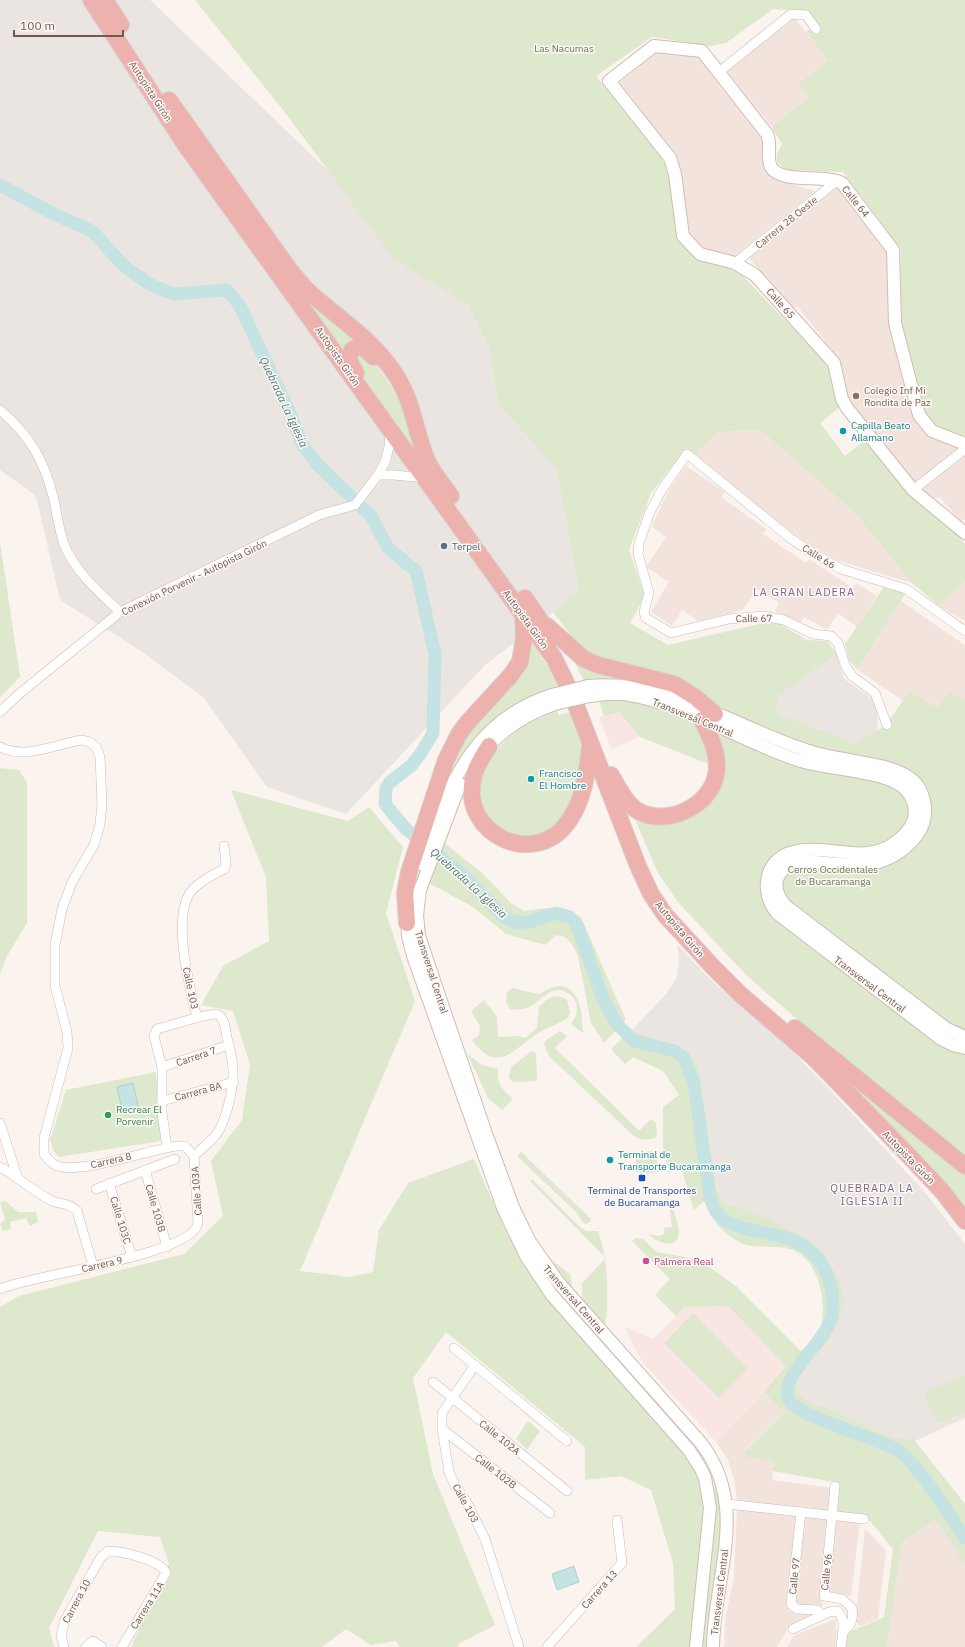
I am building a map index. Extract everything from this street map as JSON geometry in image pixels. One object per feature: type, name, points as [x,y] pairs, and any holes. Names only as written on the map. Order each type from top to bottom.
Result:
[{"type":"highway","name":"Autopista Girón","points":[[91,0],[186,146],[523,614],[563,673],[638,866],[651,894],[665,914],[702,956],[740,994],[821,1065],[922,1169],[965,1221]]},
{"type":"highway","name":"Autopista Girón","points":[[104,0],[185,123],[290,269],[307,289],[345,320],[379,353],[402,385],[409,402],[427,460],[443,486],[539,618],[574,674],[611,775],[652,879],[669,904],[700,940],[785,1020],[965,1166]]},
{"type":"highway","points":[[381,418],[377,406],[349,363],[350,353],[354,348],[361,347],[366,349],[384,369],[402,395],[409,402]]},
{"type":"highway","points":[[407,923],[405,893],[431,833],[446,760],[459,734],[511,675],[520,662],[524,638],[523,614]]},
{"type":"highway","points":[[539,618],[584,659],[598,665],[674,684],[695,697],[709,717],[717,774],[709,791],[703,799],[686,811],[664,816],[654,816],[638,811],[629,803],[611,775]]},
{"type":"highway","points":[[488,746],[473,779],[472,797],[476,811],[488,830],[497,837],[508,842],[528,844],[554,836],[568,822],[581,798],[585,785],[590,743]]},
{"type":"main road","name":"Calle 64","points":[[609,81],[654,46],[702,51],[767,134],[770,143],[770,162],[773,171],[782,176],[838,180],[850,192],[893,250],[895,323],[919,415],[932,431],[965,444]]},
{"type":"main road","name":"Calle 65","points":[[609,81],[670,158],[675,174],[683,236],[700,254],[735,263],[755,275],[834,363],[842,399],[847,408],[913,490],[965,533]]},
{"type":"main road","name":"Transversal Central","points":[[431,833],[450,787],[462,765],[476,746],[498,725],[523,707],[589,691],[640,697],[709,717],[813,753],[896,770],[912,779],[918,786],[925,804],[924,823],[913,840],[897,854],[874,864],[864,866],[805,860],[788,865],[779,874],[777,888],[779,897],[786,906],[947,1029],[965,1037]]},
{"type":"main road","name":"Transversal Central","points":[[431,833],[461,782],[488,746],[522,719],[554,699]]},
{"type":"main road","name":"Transversal Central","points":[[709,717],[788,757],[823,767],[878,776],[895,783],[906,790],[914,805],[915,813],[908,830],[895,843],[888,848],[866,854],[801,851],[787,854],[771,866],[767,879],[766,891],[771,905],[778,914],[941,1038],[953,1045],[965,1048]]},
{"type":"main road","name":"Transversal Central","points":[[421,858],[418,901],[419,936],[485,1131],[518,1218],[536,1252],[559,1283],[707,1451],[720,1475],[727,1504],[727,1529],[715,1618],[713,1647]]},
{"type":"main road","name":"Transversal Central","points":[[407,923],[413,956],[491,1176],[510,1224],[526,1256],[550,1294],[681,1440],[701,1469],[708,1489],[710,1508],[696,1647]]},
{"type":"street","points":[[719,72],[791,14],[806,15],[816,29]]},
{"type":"street","name":"Carrera 28 Oeste","points":[[735,263],[838,180]]},
{"type":"street","points":[[0,410],[17,424],[28,438],[46,470],[64,544],[77,569],[120,612]]},
{"type":"street","name":"Conexión Porvenir - Autopista Girón","points":[[0,712],[19,694],[120,612],[318,515],[354,505],[378,475],[385,462],[389,447],[390,431]]},
{"type":"street","points":[[913,490],[965,449]]},
{"type":"street","name":"Calle 66","points":[[645,614],[649,593],[638,554],[639,543],[650,512],[661,491],[687,454],[790,538],[813,553],[841,569],[906,589],[965,631]]},
{"type":"street","points":[[378,475],[425,478]]},
{"type":"street","name":"Calle 67","points":[[645,614],[646,618],[671,633],[729,619],[763,616],[784,620],[813,634],[831,636],[838,643],[846,665],[852,676],[875,693],[886,725]]},
{"type":"street","name":"Carrera 8","points":[[0,747],[10,752],[21,752],[82,740],[90,742],[96,747],[100,757],[102,804],[100,824],[94,845],[72,882],[62,909],[55,945],[55,986],[67,1032],[68,1048],[44,1138],[44,1154],[56,1165],[67,1168],[93,1165],[167,1147],[185,1146],[194,1156]]},
{"type":"street","name":"Calle 103","points":[[194,1156],[218,1133],[225,1115],[234,1082],[234,1067],[223,1020],[219,1015],[215,1014],[198,1018],[186,973],[182,919],[186,902],[193,889],[224,869],[224,846]]},
{"type":"street","points":[[167,1147],[162,1101],[162,1067],[154,1036],[157,1030],[198,1018]]},
{"type":"street","name":"Carrera 7","points":[[162,1067],[229,1045]]},
{"type":"street","name":"Carrera 8A","points":[[162,1101],[234,1082]]},
{"type":"street","points":[[0,1123],[3,1146],[18,1179]]},
{"type":"street","name":"Calle 103A","points":[[194,1156],[198,1227]]},
{"type":"street","name":"Calle 103B","points":[[96,1189],[175,1159]]},
{"type":"street","points":[[0,1167],[54,1202],[72,1206],[77,1211],[94,1266]]},
{"type":"street","name":"Calle 103B","points":[[145,1170],[167,1247]]},
{"type":"street","name":"Calle 103C","points":[[109,1183],[132,1257]]},
{"type":"street","name":"Carrera 9","points":[[0,1289],[167,1247],[194,1232],[198,1227]]},
{"type":"street","points":[[454,1348],[567,1441]]},
{"type":"street","name":"Calle 103","points":[[475,1365],[442,1413],[442,1429],[449,1472],[455,1485],[468,1503],[484,1539],[519,1647]]},
{"type":"street","name":"Calle 102A","points":[[433,1382],[567,1491]]},
{"type":"street","name":"Calle 102B","points":[[442,1429],[550,1513]]},
{"type":"street","name":"Calle 96","points":[[835,1486],[824,1596],[842,1599],[852,1608],[853,1619],[850,1626],[842,1633]]},
{"type":"street","points":[[727,1504],[864,1519]]},
{"type":"street","name":"Calle 97","points":[[801,1512],[791,1604],[794,1608],[817,1610],[822,1615]]},
{"type":"street","name":"Carrera 13","points":[[547,1647],[622,1562],[617,1520]]},
{"type":"street","name":"Carrera 10","points":[[64,1647],[61,1635],[65,1620],[101,1557],[106,1552],[112,1551],[140,1557],[159,1565]]},
{"type":"street","name":"Carrera 11A","points":[[122,1647],[166,1576],[165,1571],[159,1565]]},
{"type":"street","points":[[794,1629],[834,1610],[840,1613],[843,1620],[842,1647]]},
{"type":"street","points":[[89,1644],[102,1647]]},
{"type":"shaded area","points":[[0,0],[150,0],[468,305],[490,349],[498,404],[557,470],[579,593],[485,665],[346,814],[267,787],[204,698],[141,651],[60,600],[36,496],[0,470]]},
{"type":"shaded area","points":[[793,16],[828,60],[799,83],[809,97],[772,127],[726,70]]},
{"type":"shaded area","points":[[661,49],[701,56],[762,133],[763,163],[773,178],[815,191],[735,256],[702,250],[688,234],[677,158],[618,84]]},
{"type":"shaded area","points":[[838,186],[888,249],[890,331],[913,419],[929,437],[959,447],[913,484],[847,400],[840,360],[798,307],[793,309],[748,257]]},
{"type":"shaded area","points":[[760,430],[856,514],[912,583],[835,560],[789,531],[695,455],[717,432]]},
{"type":"shaded area","points":[[965,453],[965,519],[961,522],[939,496],[933,500],[922,487]]},
{"type":"shaded area","points":[[686,466],[725,492],[722,498],[766,529],[763,534],[806,563],[809,559],[853,588],[856,583],[877,596],[857,627],[838,613],[827,630],[804,617],[800,624],[775,611],[779,603],[757,589],[743,610],[698,621],[682,610],[672,626],[651,612],[669,582],[646,567],[666,537],[652,527],[668,491]]},
{"type":"shaded area","points":[[965,581],[965,621],[939,606]]},
{"type":"shaded area","points":[[901,601],[965,645],[965,700],[949,691],[938,709],[909,692],[903,701],[857,669]]},
{"type":"shaded area","points":[[837,654],[844,679],[876,701],[878,731],[856,744],[777,713],[778,696]]},
{"type":"shaded area","points":[[619,712],[640,737],[611,749],[599,717]]},
{"type":"shaded area","points":[[677,944],[708,977],[793,1052],[831,1091],[923,1190],[965,1244],[965,1418],[915,1441],[885,1435],[840,1413],[807,1401],[800,1395],[797,1387],[798,1374],[828,1342],[841,1317],[809,1239],[764,1217],[725,1203],[717,1190],[700,1076],[695,1060],[681,1050],[632,1030],[667,993],[677,977],[679,959]]},
{"type":"shaded area","points":[[728,1306],[786,1366],[716,1442],[644,1364],[624,1326],[653,1339],[685,1307]]},
{"type":"shaded area","points":[[763,1392],[785,1413],[745,1450],[774,1461],[772,1480],[832,1488],[829,1512],[737,1502],[734,1479],[728,1460],[716,1442]]},
{"type":"shaded area","points":[[737,1507],[799,1514],[789,1610],[814,1613],[790,1625],[777,1647],[724,1647],[725,1619],[734,1578]]},
{"type":"shaded area","points":[[803,1515],[830,1518],[822,1607],[795,1605]]},
{"type":"shaded area","points":[[835,1519],[860,1522],[851,1596],[826,1593]]},
{"type":"shaded area","points":[[935,1520],[965,1564],[965,1647],[887,1647],[902,1541]]},
{"type":"shaded area","points":[[865,1529],[886,1550],[878,1619],[860,1626],[855,1621]]},
{"type":"shaded area","points":[[836,1619],[837,1647],[787,1647],[794,1635]]},
{"type":"green space","name":"Cerros Occidentales de Bucaramanga","points":[[195,0],[965,0],[965,436],[951,433],[940,428],[930,420],[924,409],[900,320],[901,249],[843,172],[790,170],[784,169],[777,162],[777,154],[782,144],[772,127],[809,97],[798,84],[828,60],[806,32],[818,23],[808,11],[773,9],[726,43],[710,46],[652,37],[596,76],[656,150],[665,164],[670,180],[677,237],[696,258],[738,271],[831,368],[841,406],[820,423],[845,456],[866,439],[910,496],[951,529],[965,544],[965,581],[939,606],[912,583],[856,514],[760,430],[717,432],[695,455],[686,448],[651,493],[629,550],[645,596],[630,623],[668,645],[759,624],[778,623],[807,640],[827,641],[837,654],[778,696],[777,713],[856,744],[886,725],[909,692],[938,708],[949,691],[965,700],[965,1156],[839,1055],[747,976],[678,902],[658,873],[633,815],[654,821],[712,796],[714,733],[720,707],[676,679],[596,657],[579,646],[553,612],[579,592],[557,470],[498,404],[490,349],[468,305],[393,258],[283,110]]},
{"type":"green space","points":[[305,299],[360,340],[346,357]]},
{"type":"green space","points":[[356,354],[368,356],[405,407],[427,467],[405,443],[354,359]]},
{"type":"green space","points":[[0,542],[20,677],[0,697]]},
{"type":"green space","points":[[884,587],[906,593],[857,669],[849,660],[845,644]]},
{"type":"green space","points":[[529,637],[550,670],[558,688],[538,694],[522,702],[468,750],[455,767],[443,791],[457,746]]},
{"type":"green space","points":[[573,659],[655,683],[618,680],[584,681]]},
{"type":"green space","points":[[613,699],[658,705],[697,723],[704,734],[711,765],[640,737],[619,712],[604,716],[599,701]]},
{"type":"green space","points":[[557,711],[559,715],[572,712],[580,735],[582,748],[578,785],[563,820],[542,835],[515,838],[494,827],[480,805],[479,776],[488,758],[507,739],[528,723]]},
{"type":"green space","points":[[0,768],[19,770],[27,783],[27,923],[7,956],[0,973]]},
{"type":"green space","points":[[231,790],[348,821],[369,807],[403,847],[386,913],[415,1001],[300,1271],[350,1277],[373,1272],[379,1230],[408,1183],[474,1159],[504,1227],[524,1266],[545,1296],[678,1442],[702,1482],[705,1503],[693,1647],[636,1647],[675,1609],[673,1563],[651,1490],[621,1476],[585,1480],[585,1447],[446,1332],[413,1378],[433,1474],[495,1625],[460,1643],[457,1647],[400,1647],[396,1641],[371,1645],[346,1629],[322,1647],[131,1647],[169,1564],[160,1537],[98,1531],[49,1628],[54,1647],[0,1647],[0,1307],[19,1296],[184,1254],[223,1216],[211,1161],[242,1120],[250,1065],[233,1011],[201,1005],[223,966],[269,941],[266,877]]},
{"type":"green space","points":[[442,841],[483,874],[511,903],[524,911],[554,908],[567,910],[581,917],[626,1020],[604,1043],[591,1023],[578,956],[572,944],[565,937],[556,935],[545,945],[506,934],[473,907],[427,882]]},
{"type":"green space","points":[[562,986],[574,993],[580,1005],[583,1033],[571,1024],[576,1014],[577,1006],[573,997],[563,991],[558,990],[548,993],[529,1007],[517,1010],[510,1009],[506,1001],[507,992],[513,988],[538,994],[553,987]]},
{"type":"green space","points":[[554,996],[562,997],[567,1000],[570,1012],[568,1018],[538,1033],[513,1052],[497,1058],[490,1056],[481,1050],[472,1040],[479,1035],[480,1026],[471,1011],[484,1000],[497,1017],[498,1037],[518,1036],[525,1038],[537,1028],[539,1007],[546,1000]]},
{"type":"green space","points":[[632,1030],[681,1050],[695,1060],[700,1076],[717,1190],[725,1203],[764,1217],[809,1239],[825,1254],[839,1279],[843,1298],[841,1317],[828,1342],[798,1374],[797,1387],[800,1395],[807,1401],[840,1413],[885,1435],[915,1441],[965,1504],[965,1564],[935,1520],[902,1541],[887,1647],[846,1647],[847,1633],[884,1617],[893,1549],[867,1517],[837,1513],[840,1483],[773,1471],[774,1461],[746,1457],[745,1451],[785,1413],[763,1392],[786,1366],[728,1306],[685,1307],[676,1316],[655,1295],[670,1279],[632,1241],[635,1238],[643,1239],[657,1252],[700,1260],[737,1287],[801,1351],[813,1340],[820,1329],[823,1315],[823,1304],[819,1282],[809,1262],[802,1255],[787,1248],[747,1245],[733,1239],[720,1228],[710,1214],[705,1200],[694,1210],[680,1164],[669,1174],[663,1147],[663,1107],[679,1095],[663,1071],[633,1057],[625,1064],[611,1049]]},
{"type":"green space","points":[[560,1031],[567,1036],[555,1048],[639,1131],[651,1119],[656,1123],[657,1136],[655,1138],[642,1140],[635,1137],[549,1056],[544,1044],[546,1040]]},
{"type":"green space","points":[[814,1049],[965,1172],[965,1212]]},
{"type":"green space","points":[[532,1051],[536,1053],[537,1081],[512,1082],[509,1077],[511,1067]]},
{"type":"green space","points":[[467,1054],[482,1065],[498,1069],[499,1083],[513,1099],[502,1110],[488,1098]]},
{"type":"green space","name":"Recrear El Porvenir","points":[[156,1072],[161,1141],[59,1157],[53,1150],[50,1140],[66,1090]]},
{"type":"green space","points":[[655,1151],[659,1172],[640,1174],[636,1169],[635,1152]]},
{"type":"green space","points":[[521,1152],[591,1219],[590,1222],[586,1224],[582,1222],[577,1213],[517,1156]]},
{"type":"green space","points":[[532,1179],[581,1228],[587,1231],[598,1231],[605,1257],[530,1181]]},
{"type":"green space","points":[[5,1201],[18,1212],[36,1212],[38,1222],[30,1226],[26,1218],[10,1222],[11,1229],[3,1231],[0,1224],[5,1219],[0,1202]]},
{"type":"green space","points":[[671,1202],[679,1232],[678,1238],[675,1242],[666,1244],[656,1240],[648,1234],[659,1236],[664,1234],[664,1228],[672,1227],[669,1203]]},
{"type":"green space","points":[[550,1259],[570,1274],[573,1290]]},
{"type":"green space","points":[[605,1259],[607,1277],[606,1325],[582,1300],[582,1283]]},
{"type":"green space","points":[[693,1313],[748,1369],[719,1398],[664,1343]]},
{"type":"green space","points":[[965,1375],[965,1412],[937,1423],[924,1392]]},
{"type":"green space","points":[[528,1421],[540,1431],[527,1450],[516,1439]]},
{"type":"green space","points":[[714,1482],[723,1525],[708,1647],[701,1647],[706,1581],[716,1511]]},
{"type":"water","points":[[133,1083],[139,1110],[123,1113],[117,1087]]},
{"type":"water","points":[[574,1566],[579,1582],[557,1590],[552,1574]]},
{"type":"waterway","name":"Quebrada La Iglesia","points":[[0,185],[54,214],[92,231],[125,267],[151,285],[173,294],[227,290],[240,306],[289,411],[302,444],[318,465],[371,516],[388,548],[416,571],[435,654],[433,733],[411,766],[390,782],[386,788],[385,804],[406,829],[462,874],[504,917],[515,922],[526,923],[556,913],[570,917],[577,925],[603,999],[617,1024],[634,1041],[675,1051],[684,1058],[694,1084],[710,1198],[716,1212],[722,1218],[733,1224],[795,1241],[816,1257],[822,1265],[830,1283],[833,1303],[830,1322],[826,1331],[803,1360],[790,1380],[787,1390],[788,1398],[794,1405],[805,1412],[897,1450],[924,1477],[965,1538]]},
{"type":"place","name":"Colegio Inf Mi Rondita de Paz","points":[[856,396]]},
{"type":"place","name":"Capilla Beato Allamano","points":[[843,431]]},
{"type":"place","name":"Terpel","points":[[444,546]]},
{"type":"place","name":"Francisco El Hombre","points":[[531,779]]},
{"type":"place","name":"Recrear El Porvenir","points":[[108,1115]]},
{"type":"place","name":"Terminal de Transporte Bucaramanga","points":[[610,1160]]},
{"type":"place","name":"Terminal de Transportes de Bucaramanga","points":[[642,1178]]},
{"type":"place","name":"Palmera Real","points":[[646,1261]]},
{"type":"district","name":"LA GRAN LADERA","points":[[804,592]]},
{"type":"district","name":"QUEBRADA LA IGLESIA II","points":[[872,1194]]},
{"type":"park label","name":"Las Nacumas","points":[[564,48]]}]
